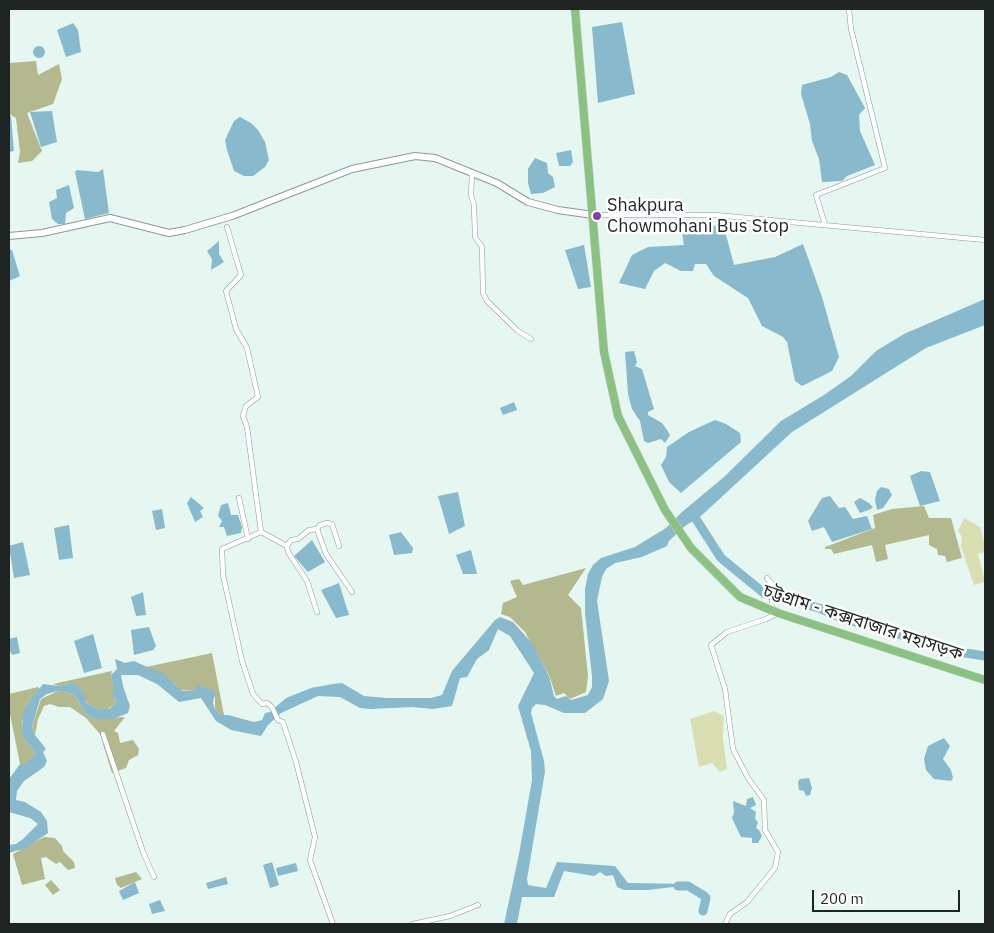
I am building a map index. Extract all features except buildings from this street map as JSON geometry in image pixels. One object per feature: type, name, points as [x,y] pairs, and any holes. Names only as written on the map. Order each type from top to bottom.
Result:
[{"type":"highway","name":"চট্টগ্রাম - কক্সবাজার মহাসড়ক","points":[[575,9],[604,352],[618,416],[665,510],[692,548],[740,597],[985,680]]},
{"type":"main road","points":[[9,236],[42,234],[110,218],[169,233],[185,230],[232,216],[352,168],[415,156],[435,158],[496,183],[528,202],[558,210],[593,215]]},
{"type":"street","points":[[825,226],[816,195],[885,168],[851,29],[849,9]]},
{"type":"street","points":[[472,174],[470,195],[474,205],[476,237],[482,247],[483,292],[487,301],[518,331],[531,339]]},
{"type":"street","points":[[593,215],[715,215],[985,240]]},
{"type":"street","points":[[227,226],[241,275],[226,291],[236,329],[247,348],[258,397],[246,406],[243,416],[247,427],[261,532]]},
{"type":"street","points":[[239,498],[248,539]]},
{"type":"street","points":[[316,612],[307,581],[288,552],[287,546],[292,540],[298,539],[309,530],[317,529],[328,522],[332,524],[339,546]]},
{"type":"street","points":[[317,529],[326,554],[352,592]]},
{"type":"street","points":[[261,532],[248,539],[222,548],[223,575],[242,661],[253,694],[262,704],[267,703],[278,720],[283,722],[296,762],[316,837],[310,860],[332,924]]},
{"type":"street","points":[[261,532],[287,546]]},
{"type":"street","points":[[725,924],[730,914],[747,902],[776,868],[778,852],[765,830],[764,800],[748,778],[733,749],[725,688],[711,645],[727,632],[766,619],[774,609],[772,584],[767,578]]},
{"type":"street","points":[[103,734],[143,852],[154,877]]},
{"type":"street","points":[[413,924],[442,918],[478,905]]},
{"type":"street","points":[[442,918],[443,924]]},
{"type":"green space","points":[[36,61],[38,75],[59,64],[62,79],[53,104],[27,113],[42,151],[32,161],[18,163],[20,152],[16,118],[9,114],[9,63]]},
{"type":"green space","points":[[924,506],[929,518],[951,518],[962,558],[947,562],[945,556],[938,555],[937,549],[929,545],[929,535],[885,545],[888,559],[876,562],[872,545],[834,554],[831,549],[825,549],[825,547],[875,528],[873,515],[892,509]]},
{"type":"green space","points":[[964,518],[980,527],[985,545],[984,552],[978,554],[985,582],[974,585],[961,547],[962,537],[958,531]]},
{"type":"green space","points":[[586,568],[568,595],[581,608],[588,676],[586,692],[570,699],[564,693],[556,696],[549,675],[525,632],[510,617],[501,614],[503,603],[517,597],[510,581],[519,579],[523,585]]},
{"type":"green space","points":[[212,653],[224,715],[221,715],[215,709],[215,697],[194,691],[178,690],[175,684],[146,667]]},
{"type":"green space","points":[[112,671],[111,675],[116,698],[115,704],[108,709],[98,709],[90,705],[68,684],[59,686],[53,684]]},
{"type":"green space","points":[[38,687],[40,689],[29,702],[22,722],[23,737],[36,754],[25,764],[20,764],[9,709],[9,694]]},
{"type":"green space","points":[[58,691],[74,694],[86,714],[95,719],[125,717],[114,731],[118,733],[120,743],[133,740],[139,749],[138,755],[129,760],[126,768],[112,773],[100,734],[86,718],[70,707],[59,707],[50,704],[44,706],[38,719],[35,735],[32,726],[41,699]]},
{"type":"green space","points":[[714,711],[724,716],[723,738],[727,769],[720,772],[712,763],[699,767],[690,719]]},
{"type":"green space","points":[[44,837],[55,838],[62,846],[63,851],[74,862],[75,868],[68,870],[60,862],[56,864],[46,857],[41,858],[45,879],[22,885],[13,854]]},
{"type":"green space","points":[[136,872],[142,879],[121,888],[117,885],[115,878]]},
{"type":"green space","points":[[51,880],[60,890],[53,895],[45,885]]},
{"type":"water","points":[[622,22],[635,94],[598,103],[592,27]]},
{"type":"water","points":[[73,23],[78,30],[81,52],[66,57],[57,30]]},
{"type":"water","points":[[39,46],[45,52],[39,58],[33,52]]},
{"type":"water","points":[[839,72],[847,75],[865,108],[859,115],[860,131],[875,165],[847,176],[842,181],[822,182],[819,159],[812,141],[810,124],[801,94],[802,85],[831,77]]},
{"type":"water","points":[[52,111],[57,142],[41,147],[30,112]]},
{"type":"water","points":[[9,116],[11,116],[14,151],[9,152]]},
{"type":"water","points":[[240,117],[251,123],[258,130],[265,142],[269,160],[265,167],[253,176],[244,176],[234,171],[227,150],[225,140],[234,121]]},
{"type":"water","points":[[571,150],[573,162],[570,166],[559,166],[556,153]]},
{"type":"water","points":[[535,158],[547,163],[548,173],[553,177],[555,187],[543,193],[531,194],[528,183],[528,169]]},
{"type":"water","points":[[103,169],[109,213],[85,219],[75,172],[77,170],[98,172]]},
{"type":"water","points":[[69,185],[74,208],[66,213],[65,224],[58,224],[52,219],[49,202],[57,198],[56,190]]},
{"type":"water","points":[[701,224],[724,227],[734,265],[775,257],[803,244],[822,297],[839,357],[832,371],[802,386],[795,381],[787,342],[783,337],[762,326],[748,298],[714,276],[706,264],[695,264],[693,271],[681,271],[665,263],[654,271],[645,289],[619,283],[632,255],[648,247],[684,245],[682,232],[697,231]]},
{"type":"water","points":[[219,241],[219,254],[224,262],[211,270],[212,259],[207,251]]},
{"type":"water","points":[[584,245],[591,287],[578,289],[565,250]]},
{"type":"water","points":[[9,249],[12,250],[20,276],[9,281]]},
{"type":"water","points":[[985,299],[985,325],[926,348],[792,432],[701,516],[685,526],[669,541],[667,546],[642,557],[615,563],[606,569],[602,577],[597,601],[609,681],[603,699],[585,713],[564,713],[545,705],[536,704],[532,708],[531,713],[544,761],[545,772],[527,879],[528,885],[546,888],[557,862],[615,866],[628,883],[688,884],[687,890],[673,887],[624,890],[617,887],[613,875],[606,876],[600,872],[594,876],[564,871],[554,897],[522,897],[517,924],[504,924],[532,780],[531,751],[518,706],[534,673],[510,636],[498,629],[489,650],[477,659],[467,677],[460,678],[452,706],[433,709],[412,707],[371,709],[360,708],[340,697],[318,696],[281,713],[268,725],[261,736],[231,730],[216,721],[201,698],[179,702],[157,684],[138,675],[121,675],[130,706],[128,713],[113,719],[95,719],[86,714],[74,694],[58,691],[47,694],[40,699],[32,726],[35,735],[46,749],[43,752],[47,761],[44,767],[24,781],[17,791],[16,800],[25,802],[41,812],[47,821],[48,833],[26,848],[9,853],[9,845],[16,844],[23,839],[38,824],[30,818],[9,812],[9,779],[20,764],[25,764],[36,754],[23,737],[22,730],[23,713],[29,702],[43,684],[59,686],[74,683],[83,691],[86,702],[90,705],[98,709],[109,709],[115,704],[116,698],[111,696],[114,690],[111,675],[117,669],[115,659],[125,663],[134,661],[156,671],[159,670],[182,691],[194,691],[196,685],[212,690],[215,692],[213,703],[215,709],[221,715],[254,722],[262,720],[265,713],[270,712],[286,698],[311,688],[333,684],[342,683],[364,696],[431,698],[442,695],[452,671],[495,620],[500,617],[513,622],[532,643],[549,676],[554,696],[557,699],[566,696],[571,700],[588,695],[592,687],[592,676],[585,614],[585,589],[588,574],[593,565],[601,558],[635,547],[666,528],[724,477],[781,421],[851,376],[876,351],[904,334]]},
{"type":"water","points":[[634,351],[637,362],[635,366],[642,369],[654,409],[648,412],[648,415],[662,423],[670,435],[665,443],[661,439],[648,443],[644,441],[640,421],[632,409],[628,394],[625,352]]},
{"type":"water","points":[[514,402],[517,410],[503,415],[500,408]]},
{"type":"water","points":[[715,420],[726,424],[740,433],[741,442],[681,493],[669,482],[661,465],[666,457],[667,447],[689,432]]},
{"type":"water","points":[[921,471],[930,472],[940,501],[920,506],[910,476]]},
{"type":"water","points":[[881,487],[889,489],[892,495],[883,508],[877,510],[875,500],[877,491]]},
{"type":"water","points":[[458,492],[465,526],[449,534],[438,496]]},
{"type":"water","points":[[830,496],[839,508],[845,507],[853,519],[867,516],[872,529],[832,542],[824,527],[812,531],[808,521],[822,498]]},
{"type":"water","points":[[191,497],[204,508],[200,511],[203,517],[195,522],[187,503]]},
{"type":"water","points":[[860,498],[873,507],[860,513],[854,502]]},
{"type":"water","points":[[228,503],[231,515],[238,515],[242,527],[241,533],[227,536],[224,527],[219,527],[222,521],[218,516],[221,505]]},
{"type":"water","points":[[162,509],[165,528],[156,530],[152,511]]},
{"type":"water","points":[[69,525],[73,558],[59,560],[54,528]]},
{"type":"water","points":[[401,532],[413,548],[412,553],[394,555],[389,535]]},
{"type":"water","points":[[312,540],[325,562],[308,572],[294,556]]},
{"type":"water","points":[[23,542],[30,575],[14,578],[9,546]]},
{"type":"water","points":[[471,550],[477,574],[463,574],[456,555]]},
{"type":"water","points":[[339,583],[349,615],[336,618],[321,590]]},
{"type":"water","points":[[143,592],[146,615],[136,616],[131,597]]},
{"type":"water","points":[[149,627],[156,646],[153,650],[134,655],[131,630]]},
{"type":"water","points":[[93,634],[102,668],[84,673],[74,641]]},
{"type":"water","points":[[17,637],[20,653],[12,655],[9,648],[9,639]]},
{"type":"water","points":[[944,738],[950,746],[943,759],[951,770],[953,778],[951,781],[934,779],[926,770],[924,759],[928,746]]},
{"type":"water","points":[[809,778],[812,788],[810,795],[806,796],[804,791],[799,790],[798,782],[800,779]]},
{"type":"water","points":[[753,797],[756,805],[750,808],[756,812],[755,819],[758,822],[756,828],[762,836],[758,843],[752,843],[752,838],[741,837],[732,818],[734,813],[733,801],[746,806],[747,799]]},
{"type":"water","points":[[272,862],[279,885],[270,888],[263,865]]},
{"type":"water","points":[[296,863],[298,871],[278,876],[276,868]]},
{"type":"water","points":[[226,877],[228,884],[208,889],[206,883]]},
{"type":"water","points":[[135,882],[139,893],[123,900],[119,891]]},
{"type":"water","points":[[160,900],[165,911],[152,914],[149,904]]},
{"type":"waterway","points":[[694,516],[721,558],[765,594],[819,608],[847,620],[874,626],[946,650],[985,656]]},
{"type":"waterway","points":[[678,886],[688,886],[703,895],[706,898],[703,911]]},
{"type":"place","name":"Shakpura Chowmohani Bus Stop","points":[[597,216]]}]
